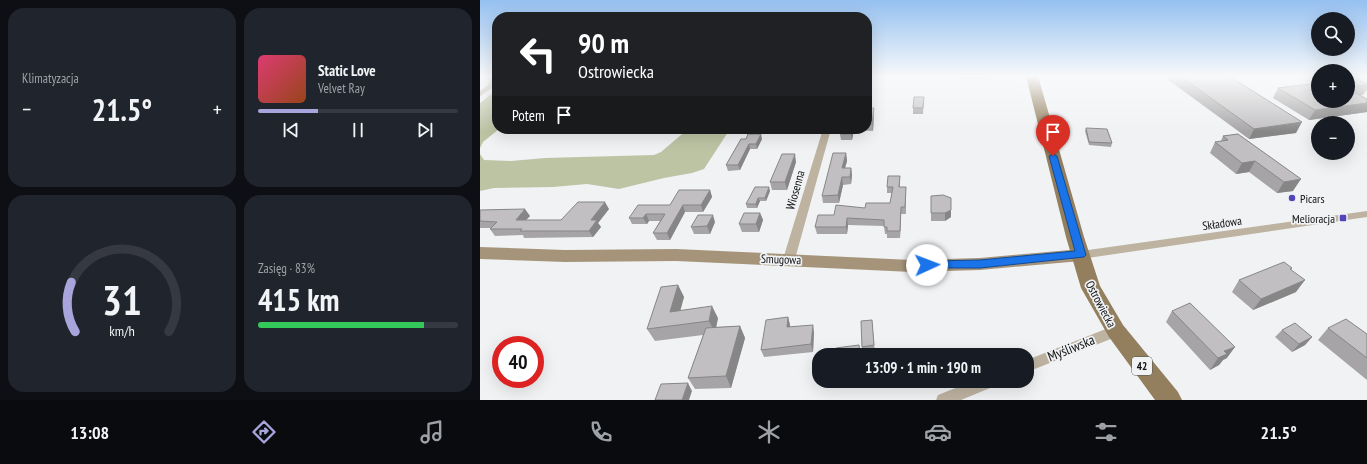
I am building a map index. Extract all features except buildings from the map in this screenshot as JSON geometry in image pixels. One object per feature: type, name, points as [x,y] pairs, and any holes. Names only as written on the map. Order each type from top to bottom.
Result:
[{"type":"main road","name":"Ostrowiecka","points":[[1037,95],[1091,288],[1116,331],[1170,400]]},
{"type":"street","name":"Wiosenna","points":[[789,259],[826,134]]},
{"type":"street","name":"Składowa","points":[[1081,255],[1367,214]]},
{"type":"street","name":"Smugowa","points":[[480,253],[565,256],[676,255],[789,259],[912,266],[980,264],[1081,255]]},
{"type":"street","name":"Myśliwska","points":[[1034,363],[1116,331]]},
{"type":"street","points":[[943,400],[973,388]]},
{"type":"green space","points":[[492,95],[493,134],[483,142],[480,148],[480,103]]},
{"type":"green space","points":[[682,134],[727,134],[704,169],[692,173],[619,189],[587,184],[553,187],[494,188],[480,191],[480,154],[484,160],[511,161],[545,158],[654,155],[661,152]]},
{"type":"place","name":"Picars","points":[[1292,198]]},
{"type":"place","name":"Melioracja","points":[[1343,218]]},
{"type":"route","points":[[927,265],[980,264],[1081,255],[1053,156]]}]
